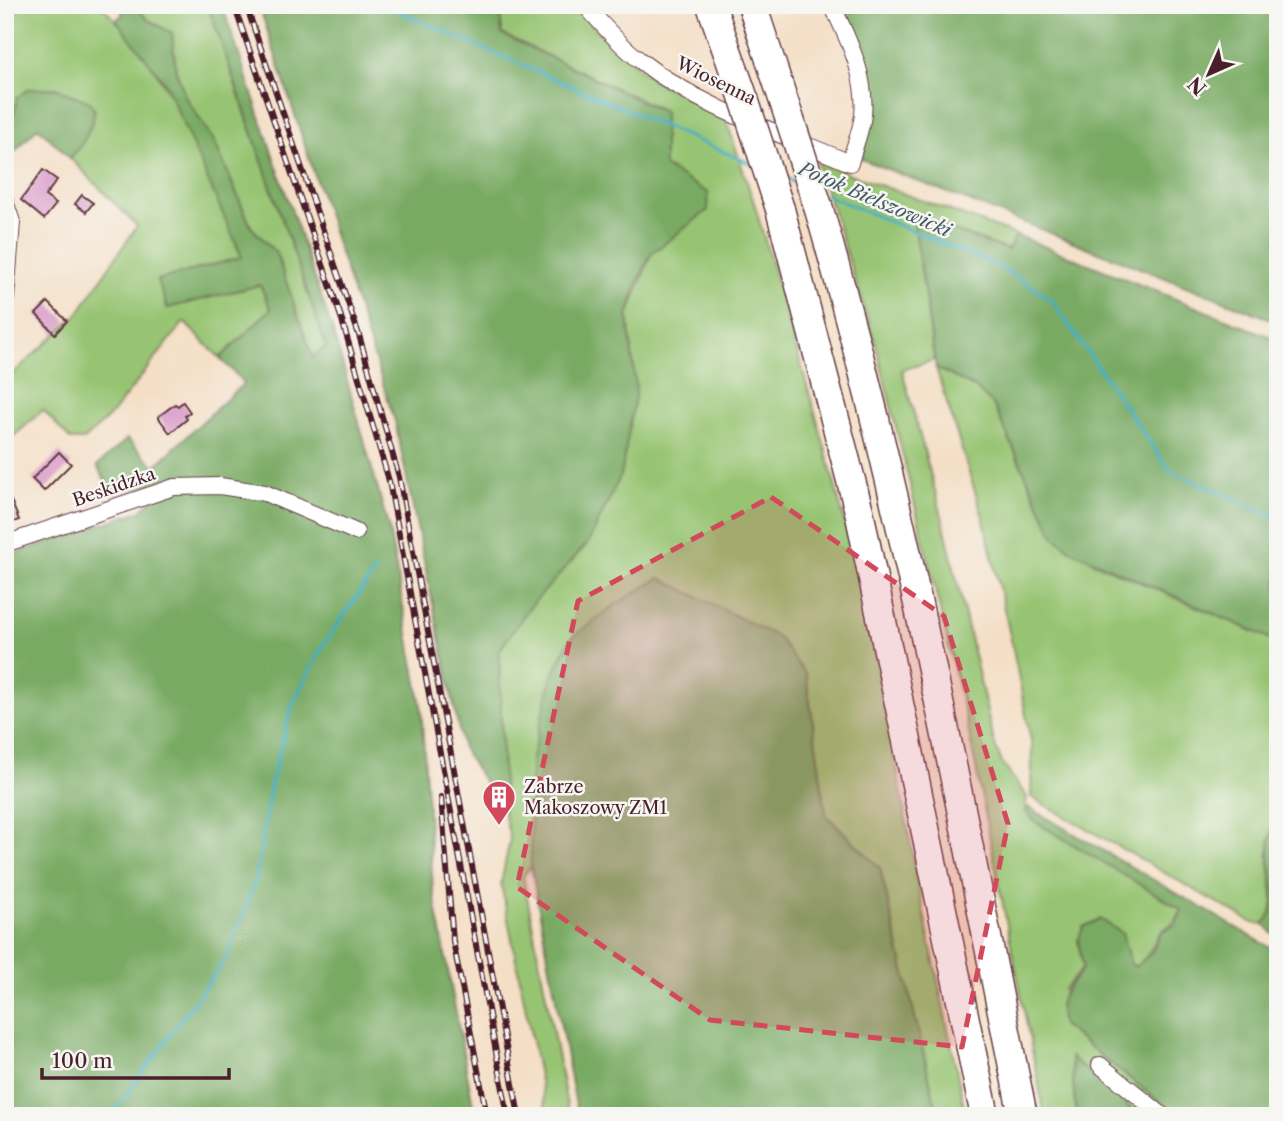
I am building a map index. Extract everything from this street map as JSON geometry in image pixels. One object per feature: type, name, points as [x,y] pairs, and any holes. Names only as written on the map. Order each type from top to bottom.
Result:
[{"type":"highway","points":[[711,5],[780,209],[859,511],[985,1116]]},
{"type":"highway","points":[[752,5],[818,206],[858,348],[917,593],[1023,1116]]},
{"type":"street","name":"Wiosenna","points":[[585,5],[626,50],[664,78],[725,109],[850,163],[863,114],[861,83],[855,53],[832,5]]},
{"type":"street","points":[[5,201],[12,222],[6,298]]},
{"type":"street","name":"Beskidzka","points":[[5,544],[174,487],[220,486],[265,493],[356,532]]},
{"type":"street","points":[[1100,1065],[1163,1116]]},
{"type":"highlighted area","points":[[771,497],[944,616],[1008,824],[962,1047],[710,1020],[517,887],[578,601]]},
{"type":"green space","points":[[5,5],[100,5],[126,31],[167,90],[200,156],[242,258],[158,280],[167,308],[260,284],[271,309],[220,358],[184,322],[110,416],[84,440],[71,440],[43,410],[6,443],[5,381],[77,315],[137,226],[70,158],[79,149],[15,110],[5,121]]},
{"type":"green space","points":[[118,5],[134,5],[147,19],[172,33],[176,70],[185,96],[215,143],[251,227],[276,253],[313,358],[326,346],[208,5],[222,5],[335,338],[389,529],[421,705],[433,889],[475,1116],[5,1116],[5,557],[140,511],[179,477],[113,494],[97,466],[127,439],[155,466],[244,383],[220,358],[271,309],[260,285],[168,308],[157,280],[242,257],[165,83],[116,20],[123,14]]},
{"type":"green space","points":[[134,5],[208,5],[326,346],[313,358],[276,253],[251,227],[215,143],[185,96],[176,70],[172,33],[147,19]]},
{"type":"green space","points":[[259,5],[507,5],[500,12],[502,34],[664,112],[664,166],[708,193],[708,210],[651,254],[638,282],[628,316],[636,391],[621,475],[588,543],[529,608],[499,651],[504,813],[463,749],[395,421]]},
{"type":"green space","points":[[507,5],[577,5],[596,30],[653,80],[725,116],[755,206],[824,444],[868,611],[918,885],[966,1116],[938,1116],[880,868],[826,815],[806,675],[660,578],[615,605],[570,639],[531,762],[531,867],[523,876],[569,1116],[547,1116],[501,884],[510,839],[504,813],[499,651],[529,608],[636,391],[628,316],[651,254],[708,209],[708,193],[664,166],[664,111],[502,34],[500,12]]},
{"type":"green space","points":[[842,5],[1278,5],[1278,322],[861,159],[874,109],[862,53]]},
{"type":"green space","points":[[55,88],[90,102],[95,111],[83,142],[70,158],[38,127],[5,162],[5,121],[15,110],[17,97],[29,89]]},
{"type":"green space","points":[[817,162],[1016,235],[1009,250],[914,217],[934,360],[902,370],[943,520],[994,742],[1002,763],[1027,797],[1025,810],[1034,821],[1182,909],[1176,920],[1159,935],[1144,960],[1135,967],[1130,963],[1128,950],[1078,940],[1083,968],[1064,989],[1099,1055],[1178,1116],[1140,1116],[1071,1059],[1076,1116],[1045,1116],[967,723],[915,505],[876,345]]},
{"type":"green space","points":[[913,217],[1008,250],[1016,235],[1278,340],[1278,642],[1072,551],[1054,536],[994,406],[976,388],[936,368]]},
{"type":"green space","points":[[936,368],[976,388],[994,406],[1045,518],[1093,562],[1278,642],[1278,804],[1268,852],[1274,904],[1270,918],[1263,924],[1253,923],[1031,797],[1032,746],[1012,644],[984,520]]},
{"type":"green space","points":[[660,578],[778,637],[806,675],[826,815],[880,868],[938,1116],[578,1116],[531,867],[531,762],[551,679],[570,639],[615,605]]},
{"type":"green space","points":[[1278,804],[1278,938],[1263,924],[1272,909],[1269,848]]},
{"type":"green space","points":[[1028,807],[1278,952],[1278,1116],[1178,1116],[1062,1025],[1060,1006],[1064,993],[1083,968],[1078,940],[1083,927],[1100,919],[1122,933],[1130,963],[1135,967],[1152,952],[1162,931],[1175,925],[1182,910],[1034,821],[1025,810]]},
{"type":"green space","points":[[1071,1057],[1134,1112],[1140,1116],[1076,1116]]},
{"type":"building","points":[[43,170],[57,180],[45,196],[56,204],[44,219],[21,200]]},
{"type":"building","points":[[82,195],[93,203],[86,212],[75,204]]},
{"type":"building","points":[[48,302],[67,321],[55,334],[36,314]]},
{"type":"building","points":[[183,402],[190,412],[185,416],[187,419],[170,433],[158,417],[175,404],[178,406]]},
{"type":"building","points":[[59,452],[71,464],[44,491],[32,479]]},
{"type":"building","points":[[5,486],[19,520],[5,525]]},
{"type":"waterway","name":"Potok Bielszowicki","points":[[383,5],[754,165]]},
{"type":"waterway","name":"Potok Bielszowicki","points":[[780,176],[799,184]]},
{"type":"waterway","name":"Potok Bielszowicki","points":[[826,195],[1004,269],[1051,299],[1169,470],[1278,518]]},
{"type":"waterway","points":[[111,1116],[227,957],[256,879],[271,783],[292,705],[322,647],[376,569]]},
{"type":"railway","points":[[234,5],[341,317],[389,481],[508,1116]]},
{"type":"railway","points":[[246,5],[359,335],[399,477],[519,1116]]},
{"type":"railway","points":[[441,797],[453,941],[487,1116]]},
{"type":"place","name":"Zabrze Makoszowy ZM1","points":[[499,827]]}]
